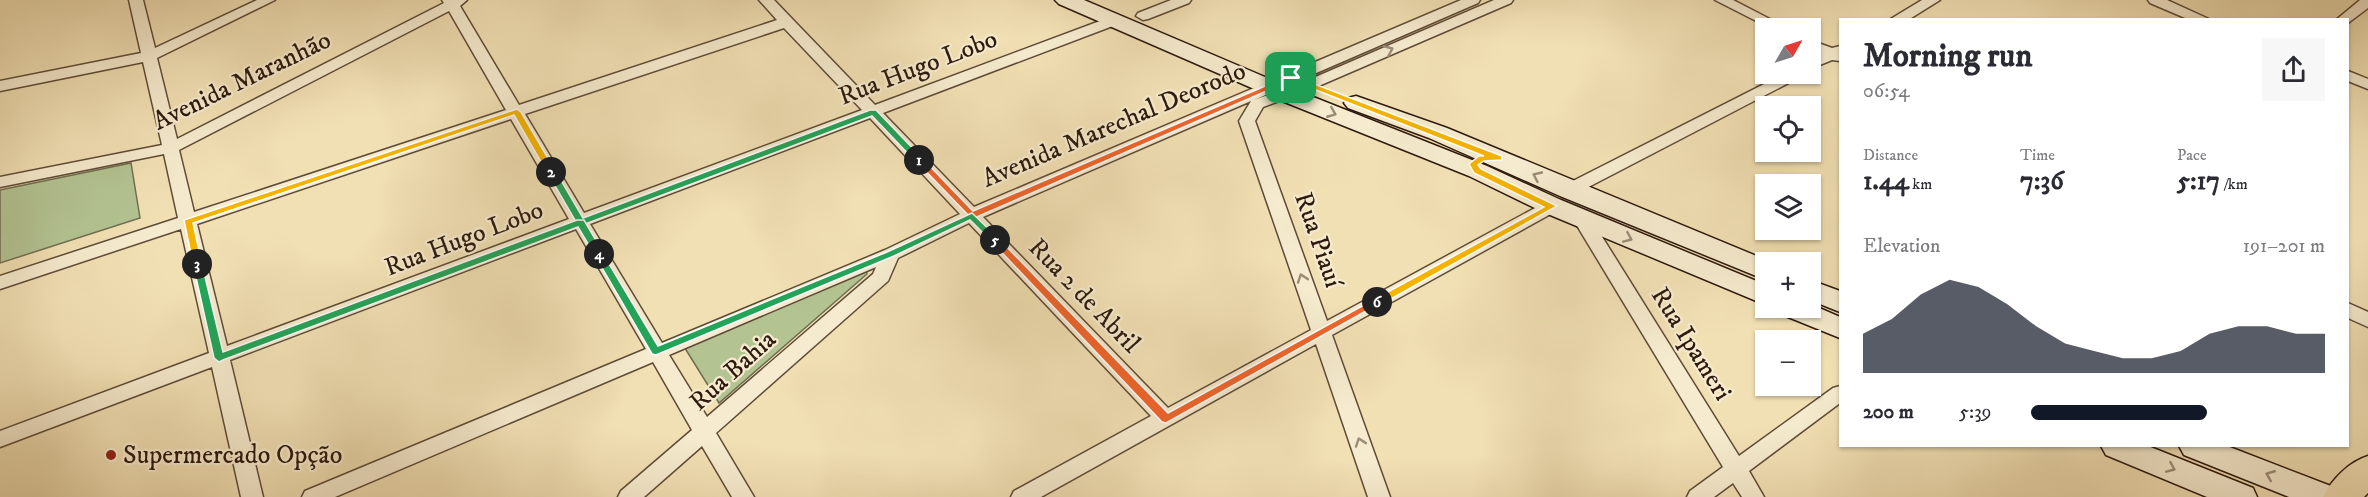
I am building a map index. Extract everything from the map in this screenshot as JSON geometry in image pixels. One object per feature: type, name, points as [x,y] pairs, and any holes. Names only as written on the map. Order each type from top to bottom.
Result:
[{"type":"main road","points":[[2341,497],[2368,470]]},
{"type":"street","points":[[136,0],[252,497]]},
{"type":"street","points":[[0,86],[149,56],[268,0]]},
{"type":"street","name":"Rua 2 de Abril","points":[[766,0],[1166,419]]},
{"type":"street","points":[[1143,16],[1184,0]]},
{"type":"street","name":"Avenida Marechal Deorodo","points":[[1282,90],[1473,0]]},
{"type":"street","name":"Avenida Marechal Deorodo","points":[[313,497],[891,254],[972,216],[1506,0]]},
{"type":"street","points":[[1722,0],[1759,18]]},
{"type":"street","points":[[1900,18],[1933,0]]},
{"type":"street","points":[[2154,0],[2199,18]]},
{"type":"street","points":[[1071,1],[1108,11],[1143,16],[1282,90]]},
{"type":"street","points":[[2346,18],[2368,1]]},
{"type":"street","points":[[454,2],[580,222],[743,497]]},
{"type":"street","name":"Avenida Maranhão","points":[[0,182],[171,148],[454,2]]},
{"type":"street","points":[[1108,11],[1282,90],[1430,141],[1499,158],[1560,198],[1582,219],[1716,263],[1755,271]]},
{"type":"street","name":"Rua Hugo Lobo","points":[[0,439],[873,112],[1108,11]]},
{"type":"street","points":[[0,283],[787,22]]},
{"type":"street","points":[[1821,48],[1838,54]]},
{"type":"street","points":[[1821,61],[1838,54]]},
{"type":"street","points":[[2349,76],[2368,84]]},
{"type":"street","points":[[1022,497],[1322,333],[1560,198],[1776,84]]},
{"type":"street","name":"Rua Piauí","points":[[1282,90],[1247,121],[1379,497]]},
{"type":"street","points":[[1430,141],[1478,171],[1560,198],[1716,263],[1755,289]]},
{"type":"street","points":[[1478,171],[1473,164],[1476,161],[1482,158],[1499,158]]},
{"type":"street","name":"Rua Ipameri","points":[[1582,219],[1753,497]]},
{"type":"street","name":"Rua Bahia","points":[[629,497],[880,277],[891,254]]},
{"type":"street","points":[[1821,294],[1839,302]]},
{"type":"street","points":[[2349,310],[2368,320]]},
{"type":"street","points":[[1816,318],[1839,328]]},
{"type":"street","points":[[1698,497],[1839,394]]},
{"type":"street","points":[[2119,447],[2241,497]]},
{"type":"street","points":[[2198,447],[2324,497]]},
{"type":"green space","points":[[131,163],[140,218],[0,263],[0,190]]},
{"type":"green space","points":[[866,266],[867,274],[719,403],[683,345]]},
{"type":"place","name":"Supermercado Opção","points":[[111,455]]},
{"type":"route","points":[[1291,78],[972,216],[873,112],[580,222],[517,112],[188,222],[219,358],[580,222],[656,351],[891,254],[972,216],[1166,419],[1552,206],[1478,171],[1473,164],[1482,158],[1499,158],[1291,78]]}]
